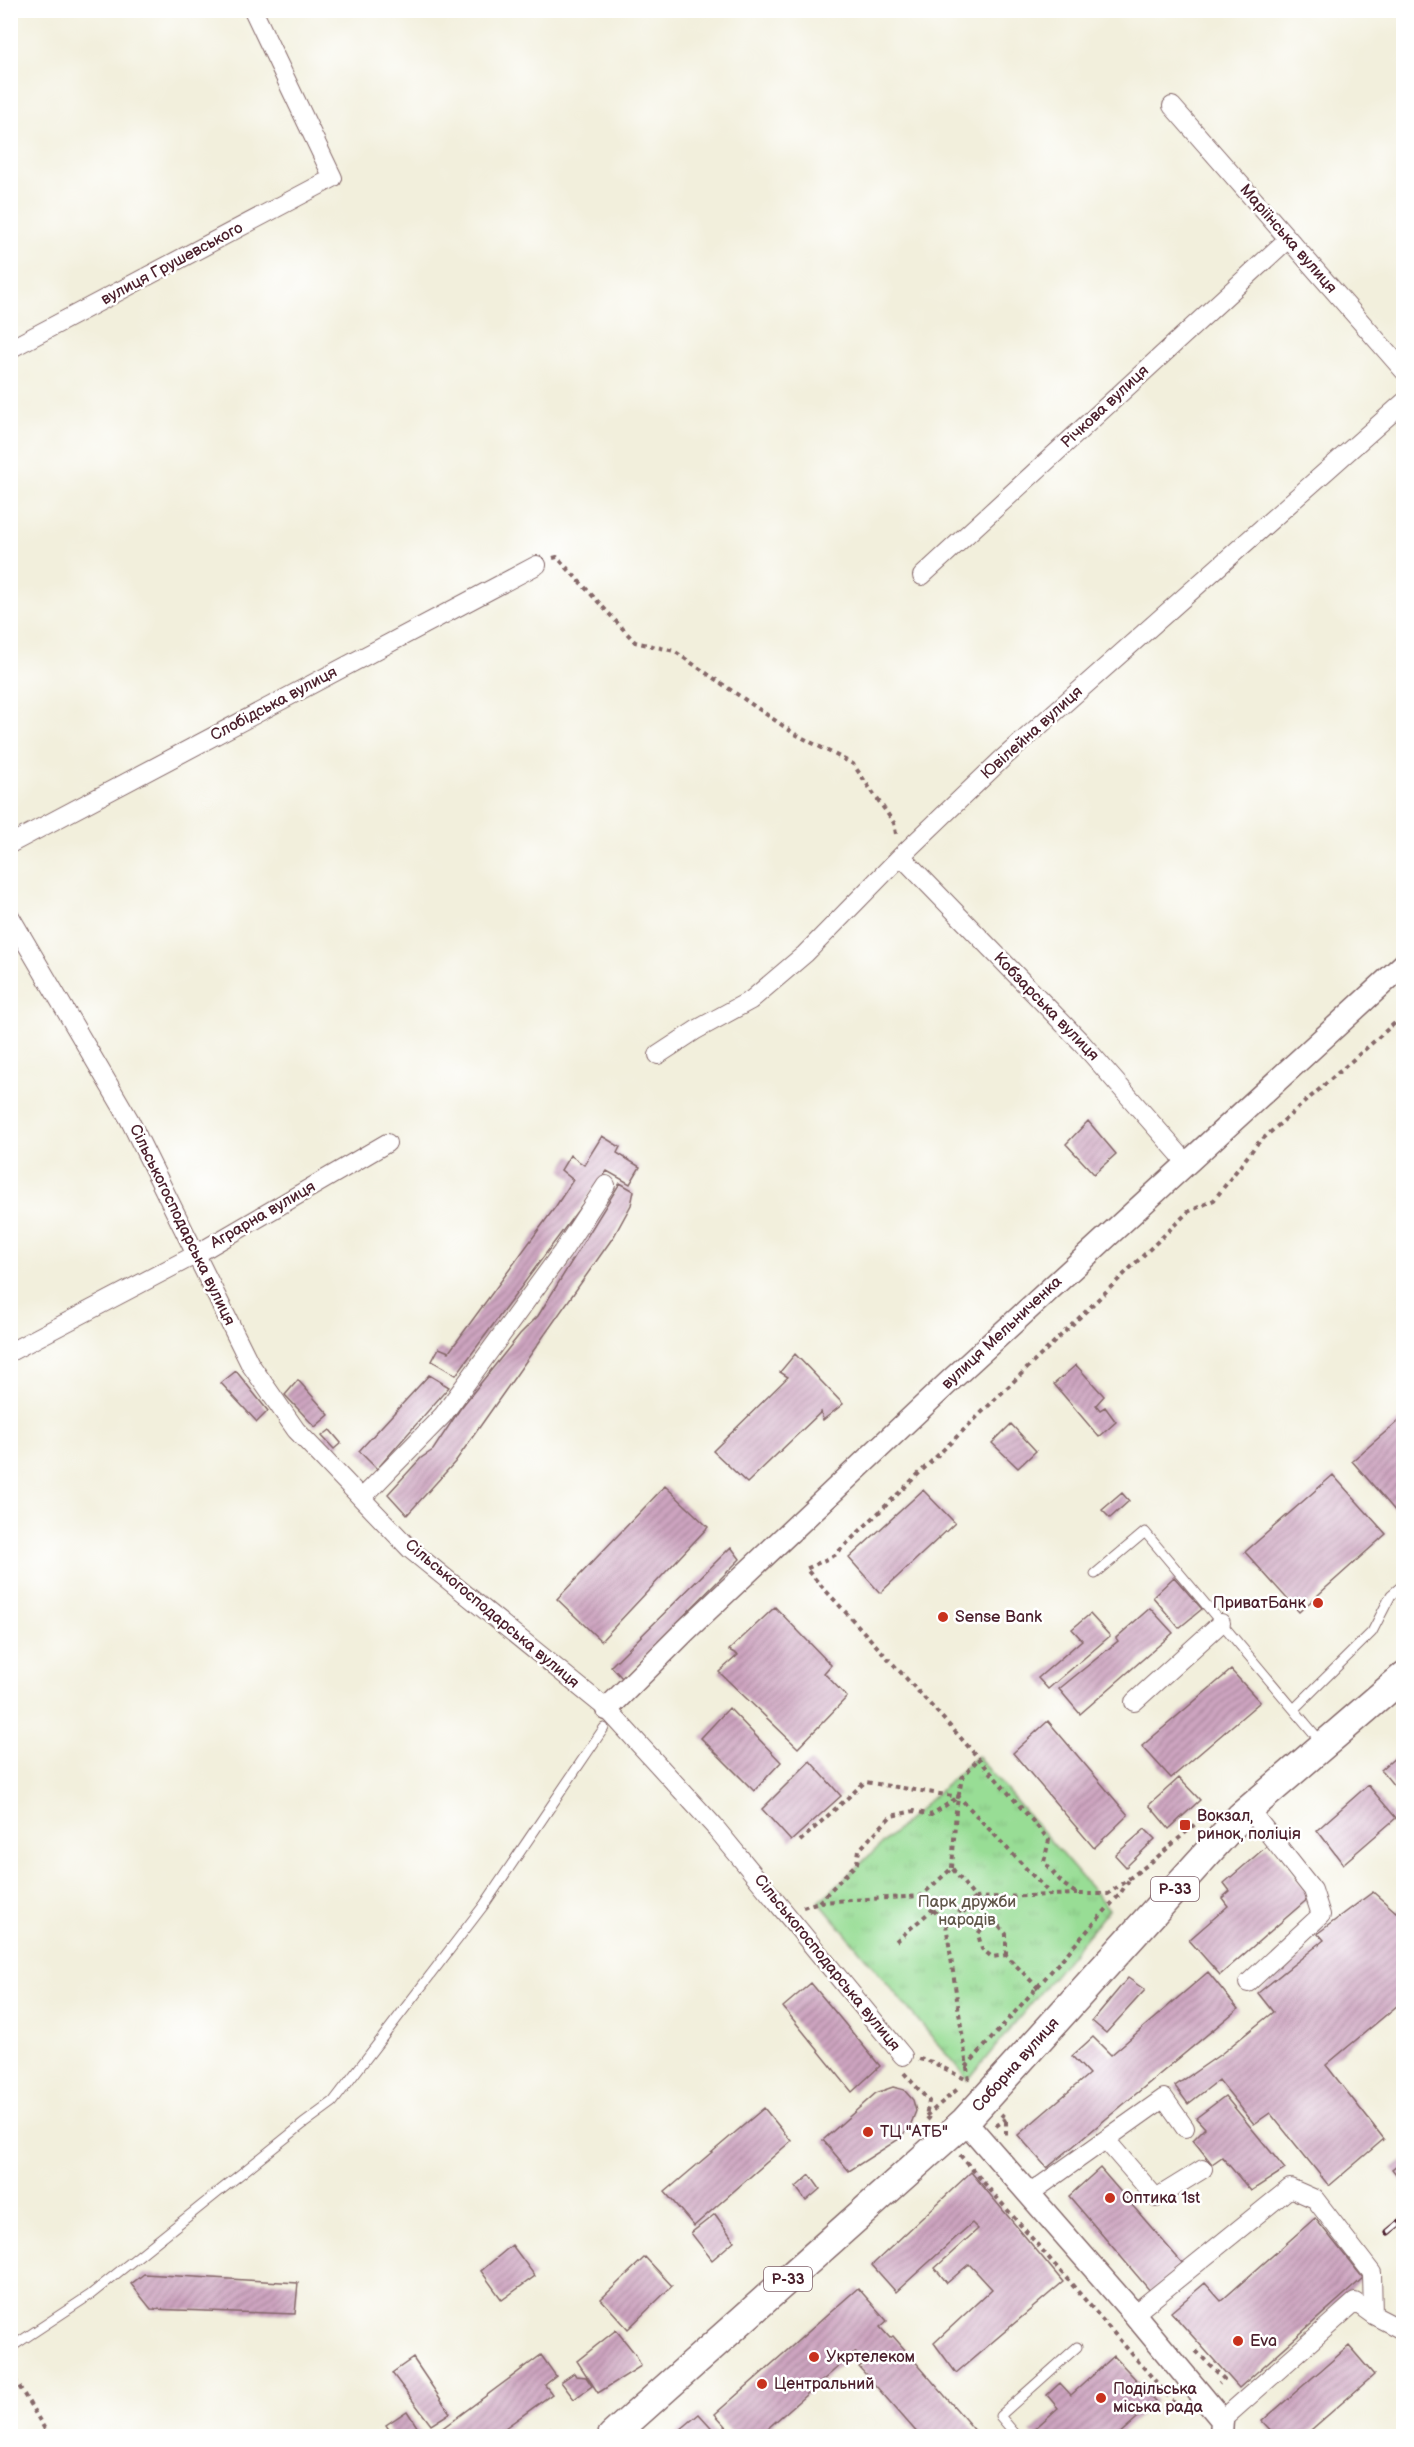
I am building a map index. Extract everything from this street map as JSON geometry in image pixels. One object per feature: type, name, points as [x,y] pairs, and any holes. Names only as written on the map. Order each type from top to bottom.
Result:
[{"type":"main road","name":"Соборна вулиця","points":[[612,2436],[957,2138],[1249,1809],[1404,1676]]},
{"type":"street","name":"вулиця Грушевського","points":[[10,350],[333,177],[253,10]]},
{"type":"street","name":"Маріїнська вулиця","points":[[1172,106],[1404,371]]},
{"type":"street","name":"Річкова вулиця","points":[[922,576],[1288,239]]},
{"type":"street","name":"Ювілейна вулиця","points":[[658,1055],[696,1030],[751,1000],[805,954],[901,856],[1001,760],[1404,402]]},
{"type":"street","name":"Слобідська вулиця","points":[[10,843],[537,565]]},
{"type":"street","name":"Кобзарська вулиця","points":[[901,856],[1081,1042],[1186,1162]]},
{"type":"street","name":"Сільськогосподарська вулиця","points":[[10,916],[129,1119],[250,1364],[296,1430],[411,1550],[606,1719],[714,1826],[903,2056]]},
{"type":"street","name":"вулиця Мельниченка","points":[[606,1719],[685,1630],[1186,1162],[1404,964]]},
{"type":"street","name":"Аграрна вулиця","points":[[10,1352],[195,1255],[387,1143]]},
{"type":"street","points":[[362,1498],[443,1414],[562,1252],[606,1185]]},
{"type":"street","points":[[1134,1702],[1221,1623]]},
{"type":"street","points":[[1248,1983],[1321,1915],[1313,1890],[1249,1809]]},
{"type":"street","points":[[1029,2194],[1164,2098],[1185,2128]]},
{"type":"street","points":[[957,2138],[1029,2194],[1134,2314],[1222,2428],[1355,2302],[1373,2315],[1404,2331]]},
{"type":"street","points":[[1106,2140],[1156,2198],[1203,2169]]},
{"type":"street","points":[[1134,2314],[1290,2188],[1316,2199],[1372,2273],[1373,2315]]},
{"type":"lane","points":[[1095,1574],[1145,1532],[1324,1744]]},
{"type":"lane","points":[[1294,1709],[1372,1632],[1391,1595],[1404,1584]]},
{"type":"lane","points":[[10,2348],[90,2295],[333,2102],[484,1905],[606,1719]]},
{"type":"lane","points":[[1017,2436],[1000,2416],[1077,2347]]},
{"type":"path","points":[[537,565],[556,557],[635,642],[675,651],[795,734],[853,764],[894,824],[901,856]]},
{"type":"path","points":[[1214,1808],[1108,1894],[1077,1894],[1063,1884],[1044,1862],[1049,1840],[979,1758],[806,1569],[835,1555],[1188,1212],[1214,1200],[1257,1144],[1404,1016]]},
{"type":"path","points":[[786,1912],[819,1902],[921,1896],[952,1868],[962,1778],[979,1758]]},
{"type":"path","points":[[800,1841],[865,1782],[959,1797],[1051,1895]]},
{"type":"path","points":[[819,1902],[856,1863],[859,1850],[891,1816],[914,1811],[930,1815],[959,1797]]},
{"type":"path","points":[[952,1868],[975,1898]]},
{"type":"path","points":[[966,2067],[1120,1894],[1132,1876]]},
{"type":"path","points":[[921,1896],[946,1924],[975,1898],[1086,1894]]},
{"type":"path","points":[[896,1941],[933,1909]]},
{"type":"path","points":[[963,1909],[981,1930]]},
{"type":"path","points":[[1006,1955],[992,1957],[982,1949],[978,1934],[985,1924],[997,1923],[1006,1934],[1006,1955],[1038,1988]]},
{"type":"path","points":[[903,2056],[932,2062],[968,2080],[926,2116],[929,2100],[898,2067],[903,2056]]},
{"type":"path","points":[[926,2116],[957,2138]]},
{"type":"path","points":[[10,2371],[49,2436]]},
{"type":"path","points":[[540,2436],[552,2429],[558,2436]]},
{"type":"green space","name":"Парк дружби народів","points":[[977,1756],[1109,1909],[968,2080],[819,1902]]},
{"type":"building","points":[[1088,1121],[1116,1154],[1094,1174],[1066,1144]]},
{"type":"building","points":[[602,1136],[620,1147],[617,1153],[640,1167],[630,1184],[607,1171],[456,1375],[432,1361],[439,1348],[449,1352],[556,1206],[573,1180],[561,1170],[570,1155],[584,1165]]},
{"type":"building","points":[[620,1183],[634,1191],[631,1205],[614,1236],[455,1462],[407,1515],[388,1494],[421,1458],[433,1450],[460,1409],[520,1334],[538,1316]]},
{"type":"building","points":[[795,1354],[843,1404],[823,1420],[821,1412],[747,1483],[713,1451],[788,1377],[780,1372]]},
{"type":"building","points":[[1076,1365],[1104,1396],[1096,1405],[1100,1410],[1105,1407],[1116,1422],[1099,1437],[1054,1384]]},
{"type":"building","points":[[236,1371],[268,1411],[257,1422],[221,1383]]},
{"type":"building","points":[[429,1375],[449,1387],[377,1469],[359,1451]]},
{"type":"building","points":[[298,1380],[329,1415],[315,1427],[285,1395]]},
{"type":"building","points":[[1404,1416],[1404,1521],[1352,1461]]},
{"type":"building","points":[[1011,1424],[1036,1451],[1018,1468],[992,1443]]},
{"type":"building","points":[[330,1430],[341,1443],[334,1449],[322,1436]]},
{"type":"building","points":[[1333,1475],[1386,1534],[1299,1612],[1245,1552]]},
{"type":"building","points":[[665,1486],[708,1527],[601,1641],[557,1599]]},
{"type":"building","points":[[923,1490],[955,1523],[880,1593],[849,1558]]},
{"type":"building","points":[[1122,1493],[1129,1501],[1110,1518],[1102,1510]]},
{"type":"building","points":[[731,1547],[740,1559],[622,1678],[611,1666]]},
{"type":"building","points":[[1174,1577],[1202,1609],[1179,1628],[1153,1597]]},
{"type":"building","points":[[775,1607],[831,1665],[824,1673],[847,1697],[798,1748],[719,1672],[738,1655],[729,1650]]},
{"type":"building","points":[[1150,1608],[1173,1633],[1080,1714],[1059,1689],[1118,1641],[1116,1638]]},
{"type":"building","points":[[1090,1614],[1110,1636],[1048,1689],[1038,1678],[1082,1640],[1072,1629]]},
{"type":"building","points":[[1231,1670],[1260,1702],[1171,1778],[1142,1746]]},
{"type":"building","points":[[729,1708],[781,1762],[754,1791],[701,1738]]},
{"type":"building","points":[[1048,1721],[1128,1815],[1094,1848],[1013,1753]]},
{"type":"building","points":[[1404,1750],[1404,1798],[1381,1770]]},
{"type":"building","points":[[810,1761],[841,1796],[791,1841],[762,1809]]},
{"type":"building","points":[[1179,1778],[1200,1800],[1169,1829],[1149,1805]]},
{"type":"building","points":[[1368,1785],[1396,1818],[1343,1864],[1317,1830]]},
{"type":"building","points":[[1145,1829],[1155,1839],[1126,1867],[1115,1855]]},
{"type":"building","points":[[1267,1846],[1310,1897],[1220,1975],[1189,1940],[1228,1906],[1222,1898],[1230,1891],[1224,1883]]},
{"type":"building","points":[[1373,1892],[1396,1912],[1404,1906],[1404,2000],[1326,2065],[1384,2139],[1329,2186],[1270,2113],[1254,2124],[1219,2080],[1188,2104],[1175,2086],[1221,2054],[1273,2012],[1258,1993],[1324,1940],[1318,1933]]},
{"type":"building","points":[[1208,1972],[1238,2009],[1047,2168],[1018,2135],[1089,2074],[1072,2056],[1093,2037],[1111,2055]]},
{"type":"building","points":[[1128,1978],[1145,1990],[1106,2033],[1092,2021]]},
{"type":"building","points":[[811,1983],[880,2066],[852,2092],[783,2007]]},
{"type":"building","name":"ТЦ \"АТБ\"","points":[[893,2087],[904,2090],[913,2100],[916,2111],[910,2126],[899,2139],[849,2171],[823,2140],[876,2093]]},
{"type":"building","points":[[1225,2096],[1285,2169],[1251,2191],[1222,2157],[1212,2164],[1193,2140],[1205,2128],[1196,2118]]},
{"type":"building","points":[[764,2108],[791,2141],[694,2226],[665,2192]]},
{"type":"building","points":[[1404,2160],[1404,2184],[1392,2169]]},
{"type":"building","points":[[1100,2168],[1183,2264],[1151,2292],[1069,2196]]},
{"type":"building","points":[[971,2172],[1063,2282],[956,2373],[934,2343],[992,2289],[969,2264],[947,2283],[935,2268],[978,2229],[972,2223],[896,2292],[872,2265]]},
{"type":"building","points":[[810,2175],[820,2189],[806,2201],[796,2187]]},
{"type":"building","points":[[715,2214],[734,2241],[712,2260],[691,2233]]},
{"type":"building","points":[[1315,2218],[1363,2278],[1239,2388],[1171,2312],[1205,2283],[1221,2301]]},
{"type":"building","points":[[512,2245],[535,2276],[502,2300],[481,2271]]},
{"type":"building","points":[[645,2257],[672,2286],[628,2329],[601,2299]]},
{"type":"building","points":[[144,2274],[298,2283],[295,2314],[151,2309],[131,2284]]},
{"type":"building","name":"Укртелеком","points":[[858,2288],[887,2321],[880,2327],[890,2338],[893,2336],[978,2434],[975,2436],[920,2436],[859,2367],[865,2363],[855,2352],[759,2436],[735,2436],[715,2414]]},
{"type":"building","points":[[616,2330],[636,2355],[641,2366],[598,2393],[577,2361]]},
{"type":"building","points":[[1349,2346],[1374,2375],[1304,2436],[1276,2436],[1262,2421]]},
{"type":"building","points":[[541,2355],[556,2376],[545,2385],[552,2394],[494,2436],[481,2436],[478,2433],[473,2436],[444,2436],[440,2430]]},
{"type":"building","name":"Подільська міська рада","points":[[1114,2356],[1156,2401],[1117,2436],[1034,2436],[1030,2433],[1058,2408],[1047,2395],[1060,2383],[1071,2395]]},
{"type":"building","points":[[413,2358],[450,2413],[431,2425],[392,2373]]},
{"type":"building","points":[[574,2373],[576,2376],[586,2377],[592,2386],[574,2399],[561,2382]]},
{"type":"building","points":[[407,2411],[423,2436],[393,2436],[386,2425]]},
{"type":"building","points":[[699,2414],[719,2436],[673,2436]]},
{"type":"railway","points":[[1388,2232],[1404,2219]]},
{"type":"place","name":"ПриватБанк","points":[[1318,1603]]},
{"type":"place","name":"Sense Bank","points":[[943,1617]]},
{"type":"place","name":"Вокзал, ринок, поліція","points":[[1185,1825]]},
{"type":"place","name":"ТЦ \"АТБ\"","points":[[868,2132]]},
{"type":"place","name":"Оптика 1st","points":[[1110,2198]]},
{"type":"place","name":"Eva","points":[[1238,2341]]},
{"type":"place","name":"Укртелеком","points":[[814,2357]]},
{"type":"place","name":"Центральний","points":[[762,2384]]},
{"type":"place","name":"Подільська міська рада","points":[[1101,2398]]}]
